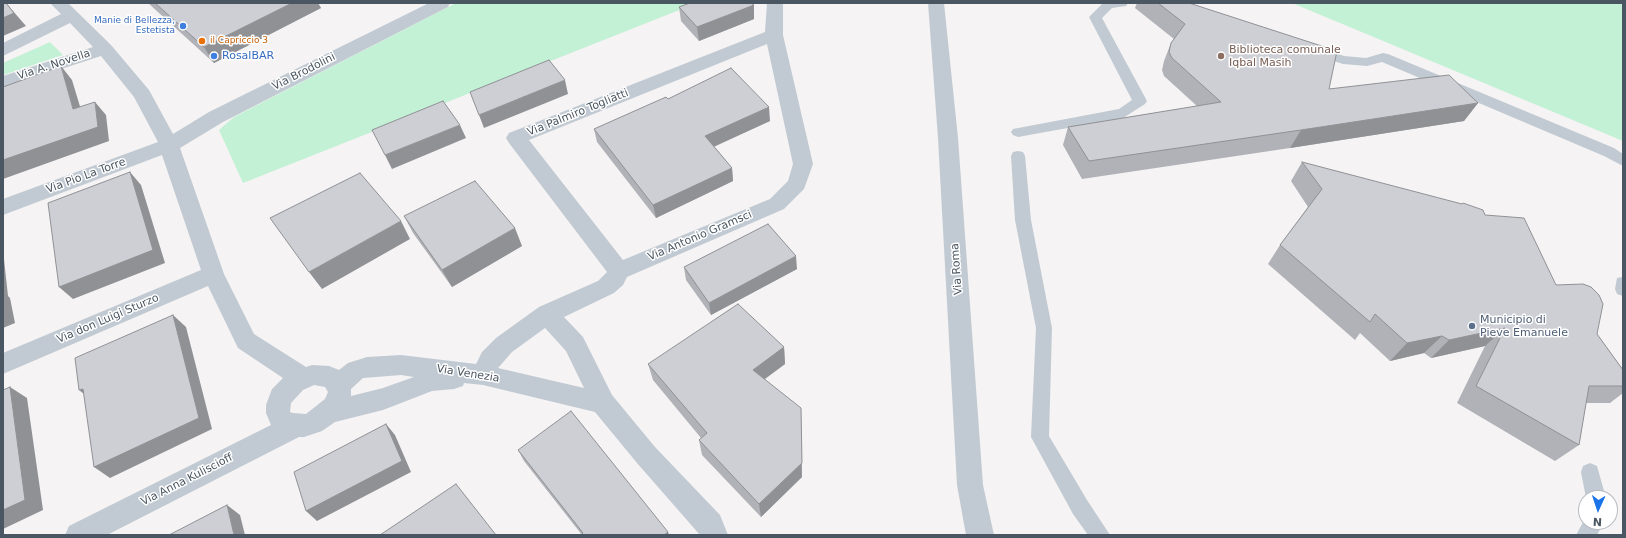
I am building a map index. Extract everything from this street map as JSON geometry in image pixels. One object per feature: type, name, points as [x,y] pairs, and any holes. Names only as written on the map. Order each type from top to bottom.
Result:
[{"type":"street","name":"Via Brodolini","points":[[169,145],[216,117],[442,3]]},
{"type":"street","points":[[774,35],[775,3]]},
{"type":"street","name":"Via Roma","points":[[936,3],[948,138],[970,485],[980,535]]},
{"type":"street","points":[[3,50],[65,9],[105,49],[142,94],[169,145],[213,274],[246,342],[303,378]]},
{"type":"street","name":"Via Antonio Gramsci","points":[[483,375],[490,359],[504,345],[547,314],[606,287],[615,279],[619,271],[777,204],[798,184],[803,164],[774,35]]},
{"type":"street","name":"Via Palmiro Togliatti","points":[[619,271],[516,138],[774,35]]},
{"type":"street","name":"Via A. Novella","points":[[3,82],[105,49]]},
{"type":"street","name":"Via Pio La Torre","points":[[3,207],[169,145]]},
{"type":"street","name":"Via don Luigi Sturzo","points":[[3,364],[213,274]]},
{"type":"street","points":[[547,314],[575,344],[603,403],[646,455],[710,524],[714,535]]},
{"type":"street","name":"Via Venezia","points":[[338,386],[356,370],[367,367],[401,365],[483,375],[603,403]]},
{"type":"street","points":[[330,412],[338,399],[340,392],[338,386],[329,376],[316,375],[303,378],[286,390],[278,405],[278,413],[281,419],[287,424],[295,426],[313,423],[330,412],[383,399],[431,381],[483,375]]},
{"type":"street","name":"Via Anna Kuliscioff","points":[[79,535],[295,426]]},
{"type":"lane","points":[[1018,132],[1123,113],[1140,101],[1095,17],[1108,6],[1122,3]]},
{"type":"lane","points":[[1306,48],[1343,60],[1367,62],[1383,57],[1610,152],[1623,161]]},
{"type":"lane","points":[[1018,156],[1024,220],[1044,328],[1040,437],[1080,507],[1100,535]]},
{"type":"lane","points":[[1623,283],[1623,289]]},
{"type":"lane","points":[[1590,472],[1594,490]]},
{"type":"green space","points":[[456,3],[697,3],[243,183],[219,130],[234,117]]},
{"type":"green space","points":[[1292,3],[1623,3],[1623,141]]},
{"type":"green space","points":[[50,42],[63,55],[3,75],[3,63]]},
{"type":"building","points":[[3,3],[6,3],[14,13],[3,18]]},
{"type":"building","points":[[155,3],[292,3],[204,47]]},
{"type":"building","points":[[690,3],[751,3],[754,5],[697,27],[679,7]]},
{"type":"building","points":[[1158,3],[1189,3],[1337,51],[1329,89],[1449,75],[1478,103],[1089,161],[1068,127],[1221,102],[1172,58],[1169,52],[1171,43],[1185,24]]},
{"type":"building","points":[[549,60],[565,80],[479,115],[470,92]]},
{"type":"building","points":[[61,66],[73,109],[95,102],[98,127],[3,160],[3,87]]},
{"type":"building","points":[[731,68],[769,107],[705,136],[732,168],[653,205],[594,129],[666,97],[668,99]]},
{"type":"building","points":[[443,101],[460,125],[385,155],[372,130]]},
{"type":"building","name":"Municipio di Pieve Emanuele","points":[[1302,162],[1462,204],[1463,203],[1483,210],[1485,215],[1524,218],[1556,285],[1583,284],[1591,287],[1599,295],[1603,304],[1597,334],[1623,370],[1623,386],[1589,386],[1579,445],[1476,386],[1505,328],[1449,340],[1442,336],[1407,343],[1375,314],[1370,322],[1280,245],[1322,189]]},
{"type":"building","points":[[130,172],[153,250],[59,287],[48,203]]},
{"type":"building","points":[[360,173],[401,221],[309,272],[270,218]]},
{"type":"building","points":[[475,181],[515,228],[442,270],[404,216]]},
{"type":"building","points":[[768,224],[796,256],[709,303],[684,267]]},
{"type":"building","points":[[738,304],[784,347],[753,370],[801,408],[802,463],[759,504],[699,440],[707,433],[648,364]]},
{"type":"building","points":[[173,315],[199,418],[94,467],[83,389],[79,390],[75,358]]},
{"type":"building","points":[[10,387],[25,500],[3,510],[3,390]]},
{"type":"building","points":[[571,411],[668,532],[664,535],[582,534],[583,533],[518,450]]},
{"type":"building","points":[[386,424],[402,461],[306,511],[294,472]]},
{"type":"building","points":[[456,484],[496,535],[380,535]]},
{"type":"building","points":[[227,505],[234,535],[169,535]]},
{"type":"place","name":"Manie di Bellezza, Estetista","points":[[183,26]]},
{"type":"place","name":"il Capriccio 3","points":[[202,41]]},
{"type":"place","name":"RosalBAR","points":[[214,56]]},
{"type":"place","name":"Biblioteca comunale Iqbal Masih","points":[[1221,56]]},
{"type":"place","name":"Municipio di Pieve Emanuele","points":[[1472,326]]}]
